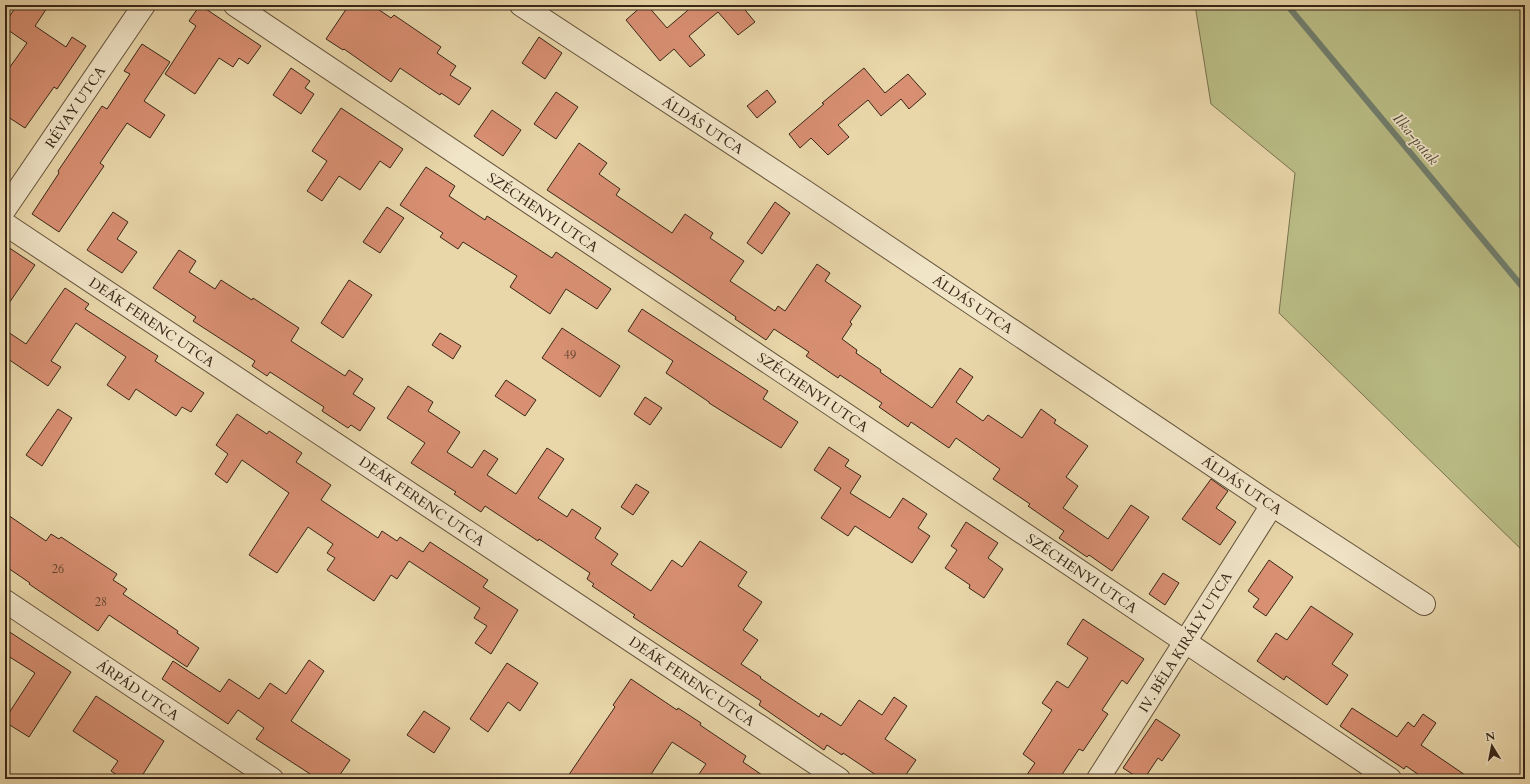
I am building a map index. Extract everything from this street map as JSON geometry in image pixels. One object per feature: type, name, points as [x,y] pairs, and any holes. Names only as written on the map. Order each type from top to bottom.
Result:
[{"type":"street","name":"RÉVAY UTCA","points":[[5,209],[144,5]]},
{"type":"street","name":"SZÉCHENYI UTCA","points":[[235,5],[1390,779]]},
{"type":"street","name":"ÁLDÁS UTCA","points":[[521,5],[806,192],[1272,505],[1424,604]]},
{"type":"street","name":"DEÁK FERENC UTCA","points":[[5,224],[839,779]]},
{"type":"street","name":"IV. BÉLA KIRÁLY UTCA","points":[[1098,779],[1272,505]]},
{"type":"street","name":"ÁRPÁD UTCA","points":[[5,601],[272,779]]},
{"type":"green space","points":[[1195,5],[1525,5],[1525,553],[1279,313],[1295,173],[1211,104]]},
{"type":"building","points":[[17,5],[49,5],[35,26],[66,47],[72,37],[86,46],[57,89],[54,87],[25,128],[5,115],[5,74],[27,43],[5,28],[5,23]]},
{"type":"building","points":[[200,5],[261,46],[248,64],[239,58],[233,67],[219,58],[195,94],[165,74],[196,26],[189,21]]},
{"type":"building","points":[[349,5],[372,5],[391,18],[394,15],[441,47],[437,53],[456,66],[450,75],[471,88],[459,105],[441,93],[440,95],[400,68],[391,82],[344,49],[343,50],[326,39]]},
{"type":"building","points":[[643,5],[647,5],[667,28],[694,5],[741,5],[755,22],[738,35],[718,12],[689,36],[705,55],[690,67],[674,49],[660,61],[626,20]]},
{"type":"building","points":[[539,37],[562,53],[545,79],[522,63]]},
{"type":"building","points":[[142,44],[170,62],[144,101],[165,115],[150,138],[127,123],[100,163],[104,166],[59,232],[32,214],[59,173],[58,171],[102,106],[107,109],[130,74],[124,71]]},
{"type":"building","points":[[291,68],[310,81],[305,88],[314,94],[301,114],[273,95]]},
{"type":"building","points":[[864,68],[885,93],[908,74],[926,94],[909,109],[901,99],[881,116],[868,100],[838,125],[849,137],[828,155],[811,138],[800,148],[789,134],[824,104],[822,103]]},
{"type":"building","points":[[767,90],[776,102],[757,118],[747,106]]},
{"type":"building","points":[[556,92],[578,107],[556,139],[534,124]]},
{"type":"building","points":[[341,108],[403,149],[390,168],[380,161],[360,190],[339,176],[322,201],[307,191],[327,161],[312,151]]},
{"type":"building","points":[[492,110],[521,130],[503,156],[474,136]]},
{"type":"building","points":[[579,143],[607,163],[599,174],[620,189],[616,195],[672,233],[685,214],[713,233],[710,238],[744,261],[730,281],[775,311],[778,306],[785,311],[817,264],[830,273],[825,281],[861,306],[850,322],[852,324],[842,339],[857,350],[856,353],[881,370],[880,372],[932,408],[960,368],[973,377],[956,402],[983,421],[988,415],[1022,438],[1041,409],[1056,420],[1054,423],[1088,446],[1066,477],[1078,486],[1063,508],[1108,539],[1131,505],[1149,517],[1112,571],[1089,555],[1087,557],[1059,538],[1064,531],[1028,506],[1030,504],[993,479],[1000,469],[956,438],[949,448],[911,422],[908,427],[879,407],[882,403],[840,375],[838,378],[806,356],[809,352],[774,329],[766,340],[735,319],[736,317],[547,190]]},
{"type":"building","points":[[426,167],[455,186],[449,196],[485,220],[487,216],[552,258],[556,252],[611,289],[597,309],[566,289],[550,314],[510,287],[517,276],[463,242],[458,249],[440,237],[443,233],[400,205]]},
{"type":"building","points":[[775,202],[790,213],[762,254],[747,243]]},
{"type":"building","points":[[387,207],[404,218],[380,253],[363,242]]},
{"type":"building","points":[[113,212],[128,222],[117,239],[137,252],[122,273],[87,250]]},
{"type":"building","points":[[5,245],[35,265],[5,309]]},
{"type":"building","points":[[179,250],[196,261],[189,272],[215,289],[221,280],[252,300],[253,298],[299,328],[291,341],[345,376],[349,370],[363,379],[353,394],[375,408],[360,431],[351,425],[348,428],[322,411],[324,407],[270,372],[267,376],[252,366],[255,361],[193,321],[196,317],[153,288]]},
{"type":"building","points":[[349,280],[372,295],[343,338],[321,323]]},
{"type":"building","points":[[65,288],[89,304],[85,309],[158,356],[155,361],[204,393],[191,412],[182,407],[176,416],[136,389],[129,400],[107,385],[126,357],[76,323],[51,361],[61,367],[48,386],[5,357],[5,330],[26,344]]},
{"type":"building","points":[[642,309],[768,391],[763,399],[798,422],[781,448],[709,403],[666,373],[673,361],[628,331]]},
{"type":"building","points":[[562,328],[620,366],[600,397],[542,358]]},
{"type":"building","points":[[440,333],[461,346],[453,359],[432,345]]},
{"type":"building","points":[[506,380],[536,400],[525,416],[495,396]]},
{"type":"building","points":[[408,386],[433,402],[428,411],[460,432],[447,452],[472,468],[484,450],[498,459],[487,475],[516,494],[547,448],[564,459],[538,498],[567,517],[572,509],[601,528],[595,538],[618,554],[611,564],[651,591],[672,560],[682,567],[700,541],[747,572],[738,586],[762,602],[743,630],[758,640],[741,664],[819,717],[821,713],[841,726],[859,700],[882,715],[894,697],[907,706],[885,739],[916,760],[903,779],[882,779],[843,753],[842,755],[827,745],[824,750],[759,705],[761,701],[633,617],[635,615],[592,586],[594,584],[587,579],[590,573],[539,539],[538,541],[485,506],[481,512],[454,494],[456,492],[411,463],[425,443],[387,418]]},
{"type":"building","points":[[645,397],[662,408],[650,425],[634,414]]},
{"type":"building","points":[[58,409],[72,418],[42,466],[26,455]]},
{"type":"building","points":[[237,414],[267,434],[269,431],[302,453],[296,462],[331,485],[321,500],[378,538],[382,531],[397,541],[400,537],[423,552],[430,542],[488,580],[483,587],[518,610],[491,654],[475,643],[487,626],[474,618],[480,608],[409,561],[397,579],[391,575],[374,601],[327,570],[335,558],[327,553],[333,544],[308,527],[277,573],[249,555],[289,493],[242,460],[227,483],[215,474],[228,454],[216,445]]},
{"type":"building","points":[[829,447],[849,460],[845,466],[861,476],[850,493],[890,518],[903,498],[927,514],[918,528],[930,536],[912,563],[855,526],[848,536],[821,518],[841,488],[814,470]]},
{"type":"building","points":[[1211,479],[1228,491],[1216,508],[1236,522],[1220,545],[1182,519]]},
{"type":"building","points":[[636,484],[649,492],[633,515],[621,507]]},
{"type":"building","points":[[5,513],[46,541],[51,534],[59,539],[61,537],[117,574],[113,580],[127,589],[123,594],[178,631],[177,633],[199,648],[187,667],[109,615],[98,631],[5,566]]},
{"type":"building","points":[[966,522],[998,543],[988,558],[1003,569],[984,598],[969,588],[970,585],[945,568],[957,550],[951,546]]},
{"type":"building","points":[[1269,560],[1293,577],[1266,616],[1253,607],[1259,599],[1248,591]]},
{"type":"building","points":[[1163,573],[1179,583],[1165,605],[1149,594]]},
{"type":"building","points":[[1311,606],[1353,634],[1332,664],[1348,675],[1327,705],[1286,676],[1284,680],[1257,661],[1276,633],[1287,640]]},
{"type":"building","points":[[1083,619],[1144,659],[1127,684],[1122,680],[1102,710],[1108,714],[1083,751],[1079,749],[1059,779],[1024,779],[1035,763],[1023,754],[1052,710],[1042,703],[1057,681],[1068,688],[1088,658],[1067,644]]},
{"type":"building","points":[[5,629],[71,672],[29,737],[5,722],[5,719],[35,673],[5,654]]},
{"type":"building","points":[[309,660],[324,671],[291,721],[350,760],[337,779],[318,779],[256,739],[264,728],[238,710],[228,724],[162,679],[173,661],[220,692],[229,679],[259,699],[270,683],[286,694]]},
{"type":"building","points":[[507,663],[538,683],[520,711],[508,702],[488,732],[470,719]]},
{"type":"building","points":[[631,679],[677,710],[678,708],[701,723],[700,725],[746,756],[743,762],[768,779],[708,779],[699,774],[706,764],[672,742],[648,779],[566,779],[615,707],[613,705]]},
{"type":"building","points":[[96,696],[164,741],[140,779],[123,779],[111,771],[118,761],[73,731]]},
{"type":"building","points":[[1352,708],[1397,737],[1408,722],[1414,727],[1423,714],[1436,723],[1421,745],[1471,779],[1425,779],[1406,766],[1404,769],[1340,726]]},
{"type":"building","points":[[424,711],[450,728],[434,753],[407,735]]},
{"type":"building","points":[[1156,719],[1180,735],[1162,761],[1158,758],[1144,779],[1140,779],[1123,768]]},
{"type":"waterway","name":"Ilka-patak","points":[[1287,5],[1525,290]]}]
